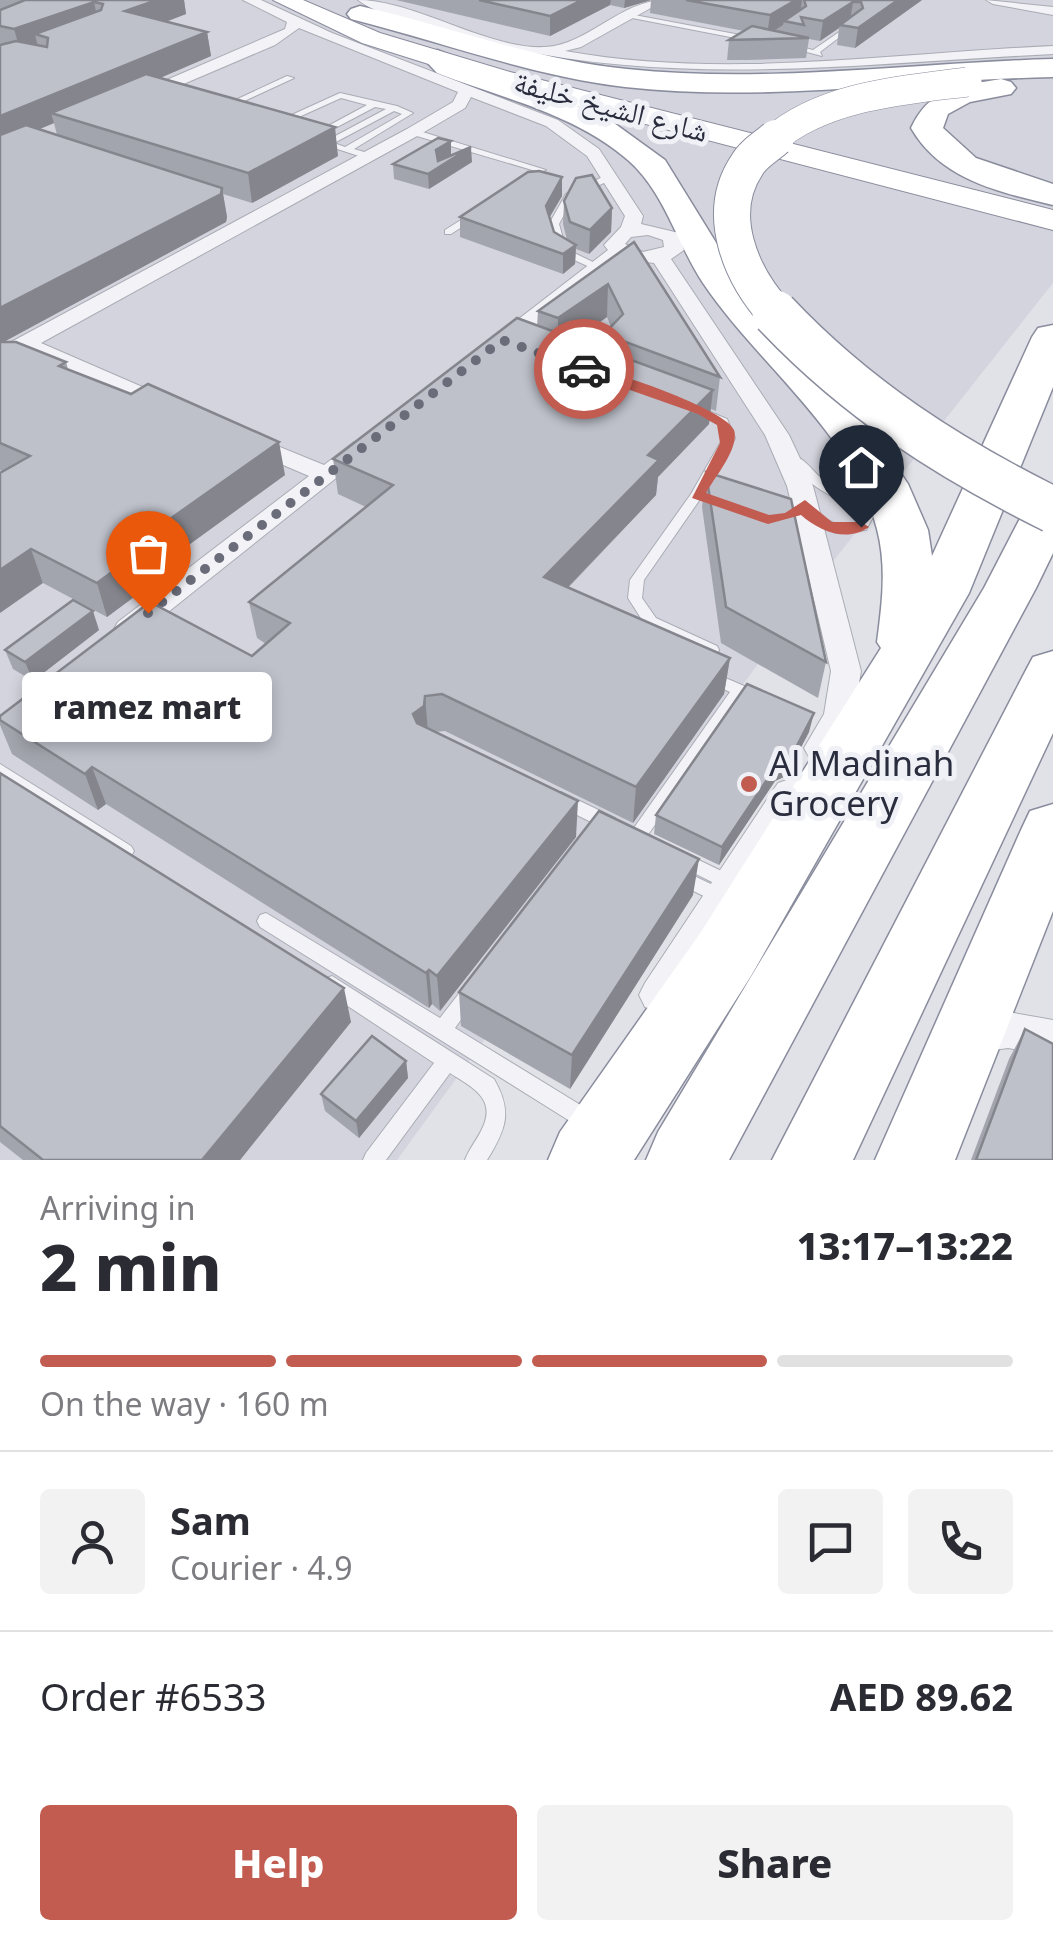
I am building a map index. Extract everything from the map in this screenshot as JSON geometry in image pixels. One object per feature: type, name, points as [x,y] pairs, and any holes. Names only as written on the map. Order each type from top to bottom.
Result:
[{"type":"highway","name":"شارع الشيخ خليفة","points":[[330,0],[370,11],[448,48],[532,74],[950,186]]},
{"type":"highway","name":"شارع الشيخ خليفة","points":[[289,11],[370,11]]},
{"type":"highway","name":"شارع الشيخ خليفة","points":[[370,11],[379,50],[439,57],[591,103],[950,186]]},
{"type":"highway","points":[[370,11],[439,57],[447,67],[595,124],[656,170],[719,279],[747,318],[862,446],[882,476],[910,543],[913,578],[902,656]]},
{"type":"highway","points":[[439,57],[702,75],[1053,54]]},
{"type":"highway","points":[[439,57],[660,81],[748,84],[1053,68]]},
{"type":"highway","points":[[1053,77],[967,82],[854,100],[784,128],[758,148],[740,170],[730,195],[728,223],[738,254],[756,288],[823,364],[908,428],[1053,510]]},
{"type":"highway","points":[[1053,89],[1004,88],[962,95],[935,109],[927,128],[942,150],[978,171],[1053,195]]},
{"type":"highway","points":[[950,186],[1053,203]]},
{"type":"highway","points":[[950,186],[1053,220]]},
{"type":"highway","points":[[575,1142],[726,954],[958,561],[1053,337]]},
{"type":"highway","points":[[686,1160],[1010,588],[1053,501]]},
{"type":"highway","points":[[812,1160],[1053,672]]},
{"type":"highway","points":[[915,1160],[1053,830]]},
{"type":"street","points":[[250,0],[289,11],[326,36]]},
{"type":"street","points":[[577,51],[658,0]]},
{"type":"street","points":[[993,0],[1021,2],[1053,11]]},
{"type":"street","points":[[116,107],[156,95],[291,31],[289,11]]},
{"type":"street","points":[[370,11],[542,50],[577,51],[688,68],[818,57],[851,61],[1053,54]]},
{"type":"street","points":[[270,42],[297,36],[326,36],[439,57],[464,97]]},
{"type":"street","points":[[0,358],[245,213],[368,156],[413,132],[464,97],[500,101],[568,132],[593,153],[634,216],[625,240]]},
{"type":"street","points":[[472,363],[510,343],[625,240],[657,230],[672,237],[674,250],[660,256],[638,257],[625,240]]},
{"type":"street","points":[[575,1142],[636,1030],[844,695],[845,660],[777,435],[660,256]]},
{"type":"street","points":[[24,344],[184,414]]},
{"type":"street","points":[[220,429],[327,475]]},
{"type":"street","points":[[109,643],[385,430]]},
{"type":"street","points":[[969,1036],[1008,1030],[1053,1038]]},
{"type":"lane","points":[[629,16],[768,42]]},
{"type":"lane","points":[[778,44],[818,57],[854,24]]},
{"type":"lane","points":[[232,117],[213,112],[290,78]]},
{"type":"lane","points":[[282,131],[268,127],[335,95],[409,114],[346,150]]},
{"type":"lane","points":[[368,156],[310,140],[376,103]]},
{"type":"lane","points":[[327,144],[394,108]]},
{"type":"lane","points":[[413,132],[542,170]]},
{"type":"lane","points":[[428,149],[443,141]]},
{"type":"lane","points":[[462,158],[474,150]]},
{"type":"lane","points":[[594,266],[567,256],[555,238],[554,224],[559,207],[575,192],[609,177]]},
{"type":"lane","points":[[558,187],[575,192]]},
{"type":"lane","points":[[448,232],[494,203]]},
{"type":"lane","points":[[583,369],[566,363],[603,330]]},
{"type":"lane","points":[[686,405],[717,418],[728,433],[697,495],[637,580],[635,598],[651,622],[712,650]]},
{"type":"lane","points":[[777,435],[792,448],[812,480],[859,505],[867,517],[861,527],[845,530],[800,512]]},
{"type":"lane","points":[[697,495],[713,500]]},
{"type":"lane","points":[[685,666],[776,707]]},
{"type":"lane","points":[[641,850],[740,690]]},
{"type":"lane","points":[[0,770],[149,867]]},
{"type":"lane","points":[[537,787],[641,850]]},
{"type":"lane","points":[[543,809],[726,890]]},
{"type":"lane","points":[[475,1160],[494,1132],[498,1108],[487,1086],[257,926],[442,1030],[575,1142]]},
{"type":"lane","points":[[442,1030],[489,970]]},
{"type":"lane","points":[[374,1160],[448,1060]]},
{"type":"shaded area","points":[[0,0],[1053,0],[1053,283],[827,569],[397,1160],[0,1160]]},
{"type":"building","points":[[25,0],[157,0],[125,11],[207,32],[0,116],[0,45],[16,41],[47,47],[48,38],[35,34],[101,10],[103,4],[94,2],[14,29],[0,26],[0,10]]},
{"type":"building","points":[[479,0],[582,0],[550,16]]},
{"type":"building","points":[[686,0],[796,0],[770,15]]},
{"type":"building","points":[[804,0],[898,0],[858,28],[840,25],[863,8],[861,2],[853,2],[823,21],[801,17],[804,25],[784,21],[806,6]]},
{"type":"building","points":[[752,26],[809,38],[729,40]]},
{"type":"building","points":[[146,74],[335,127],[248,173],[51,113]]},
{"type":"building","points":[[26,125],[222,188],[221,194],[0,308],[0,135]]},
{"type":"building","points":[[438,138],[451,141],[436,150],[438,161],[471,147],[428,174],[393,164]]},
{"type":"building","points":[[528,172],[562,177],[546,206],[554,232],[576,245],[563,254],[460,217]]},
{"type":"building","points":[[592,175],[612,208],[590,230],[570,222],[564,201],[576,178]]},
{"type":"building","points":[[634,242],[720,377],[604,334],[623,314],[608,284],[558,318],[538,311]]},
{"type":"building","points":[[517,318],[713,390],[648,455],[659,460],[544,577],[730,658],[636,787],[442,694],[425,696],[424,706],[413,714],[417,723],[578,801],[437,976],[429,970],[426,973],[92,767],[85,774],[0,720],[0,716],[150,602],[252,656],[290,623],[249,602],[393,485],[333,459]]},
{"type":"building","points":[[0,342],[16,342],[66,362],[59,366],[131,394],[148,384],[279,442],[119,555],[128,560],[97,583],[31,549],[0,570],[0,473],[30,456],[0,443]]},
{"type":"building","points":[[706,472],[791,499],[826,662],[726,607]]},
{"type":"building","points":[[73,600],[93,611],[25,662],[5,650]]},
{"type":"building","points":[[747,684],[814,713],[791,757],[779,762],[722,847],[656,815]]},
{"type":"building","points":[[0,773],[344,988],[202,1160],[43,1160],[0,1126]]},
{"type":"building","points":[[599,811],[699,859],[572,1055],[459,992]]},
{"type":"building","points":[[1025,1029],[1053,1044],[1053,1160],[976,1160]]},
{"type":"building","points":[[372,1036],[406,1061],[356,1121],[321,1094]]},
{"type":"way so far","points":[[148,613],[502,340],[584,369]]},
{"type":"place","name":"ramez mart","points":[[148,613]]},
{"type":"place","name":"Al Madinah Grocery","points":[[749,784]]},
{"type":"route","points":[[584,369],[703,411],[723,422],[729,438],[697,495],[768,520],[789,517],[805,504],[808,514],[826,526],[845,530],[861,527]]}]
